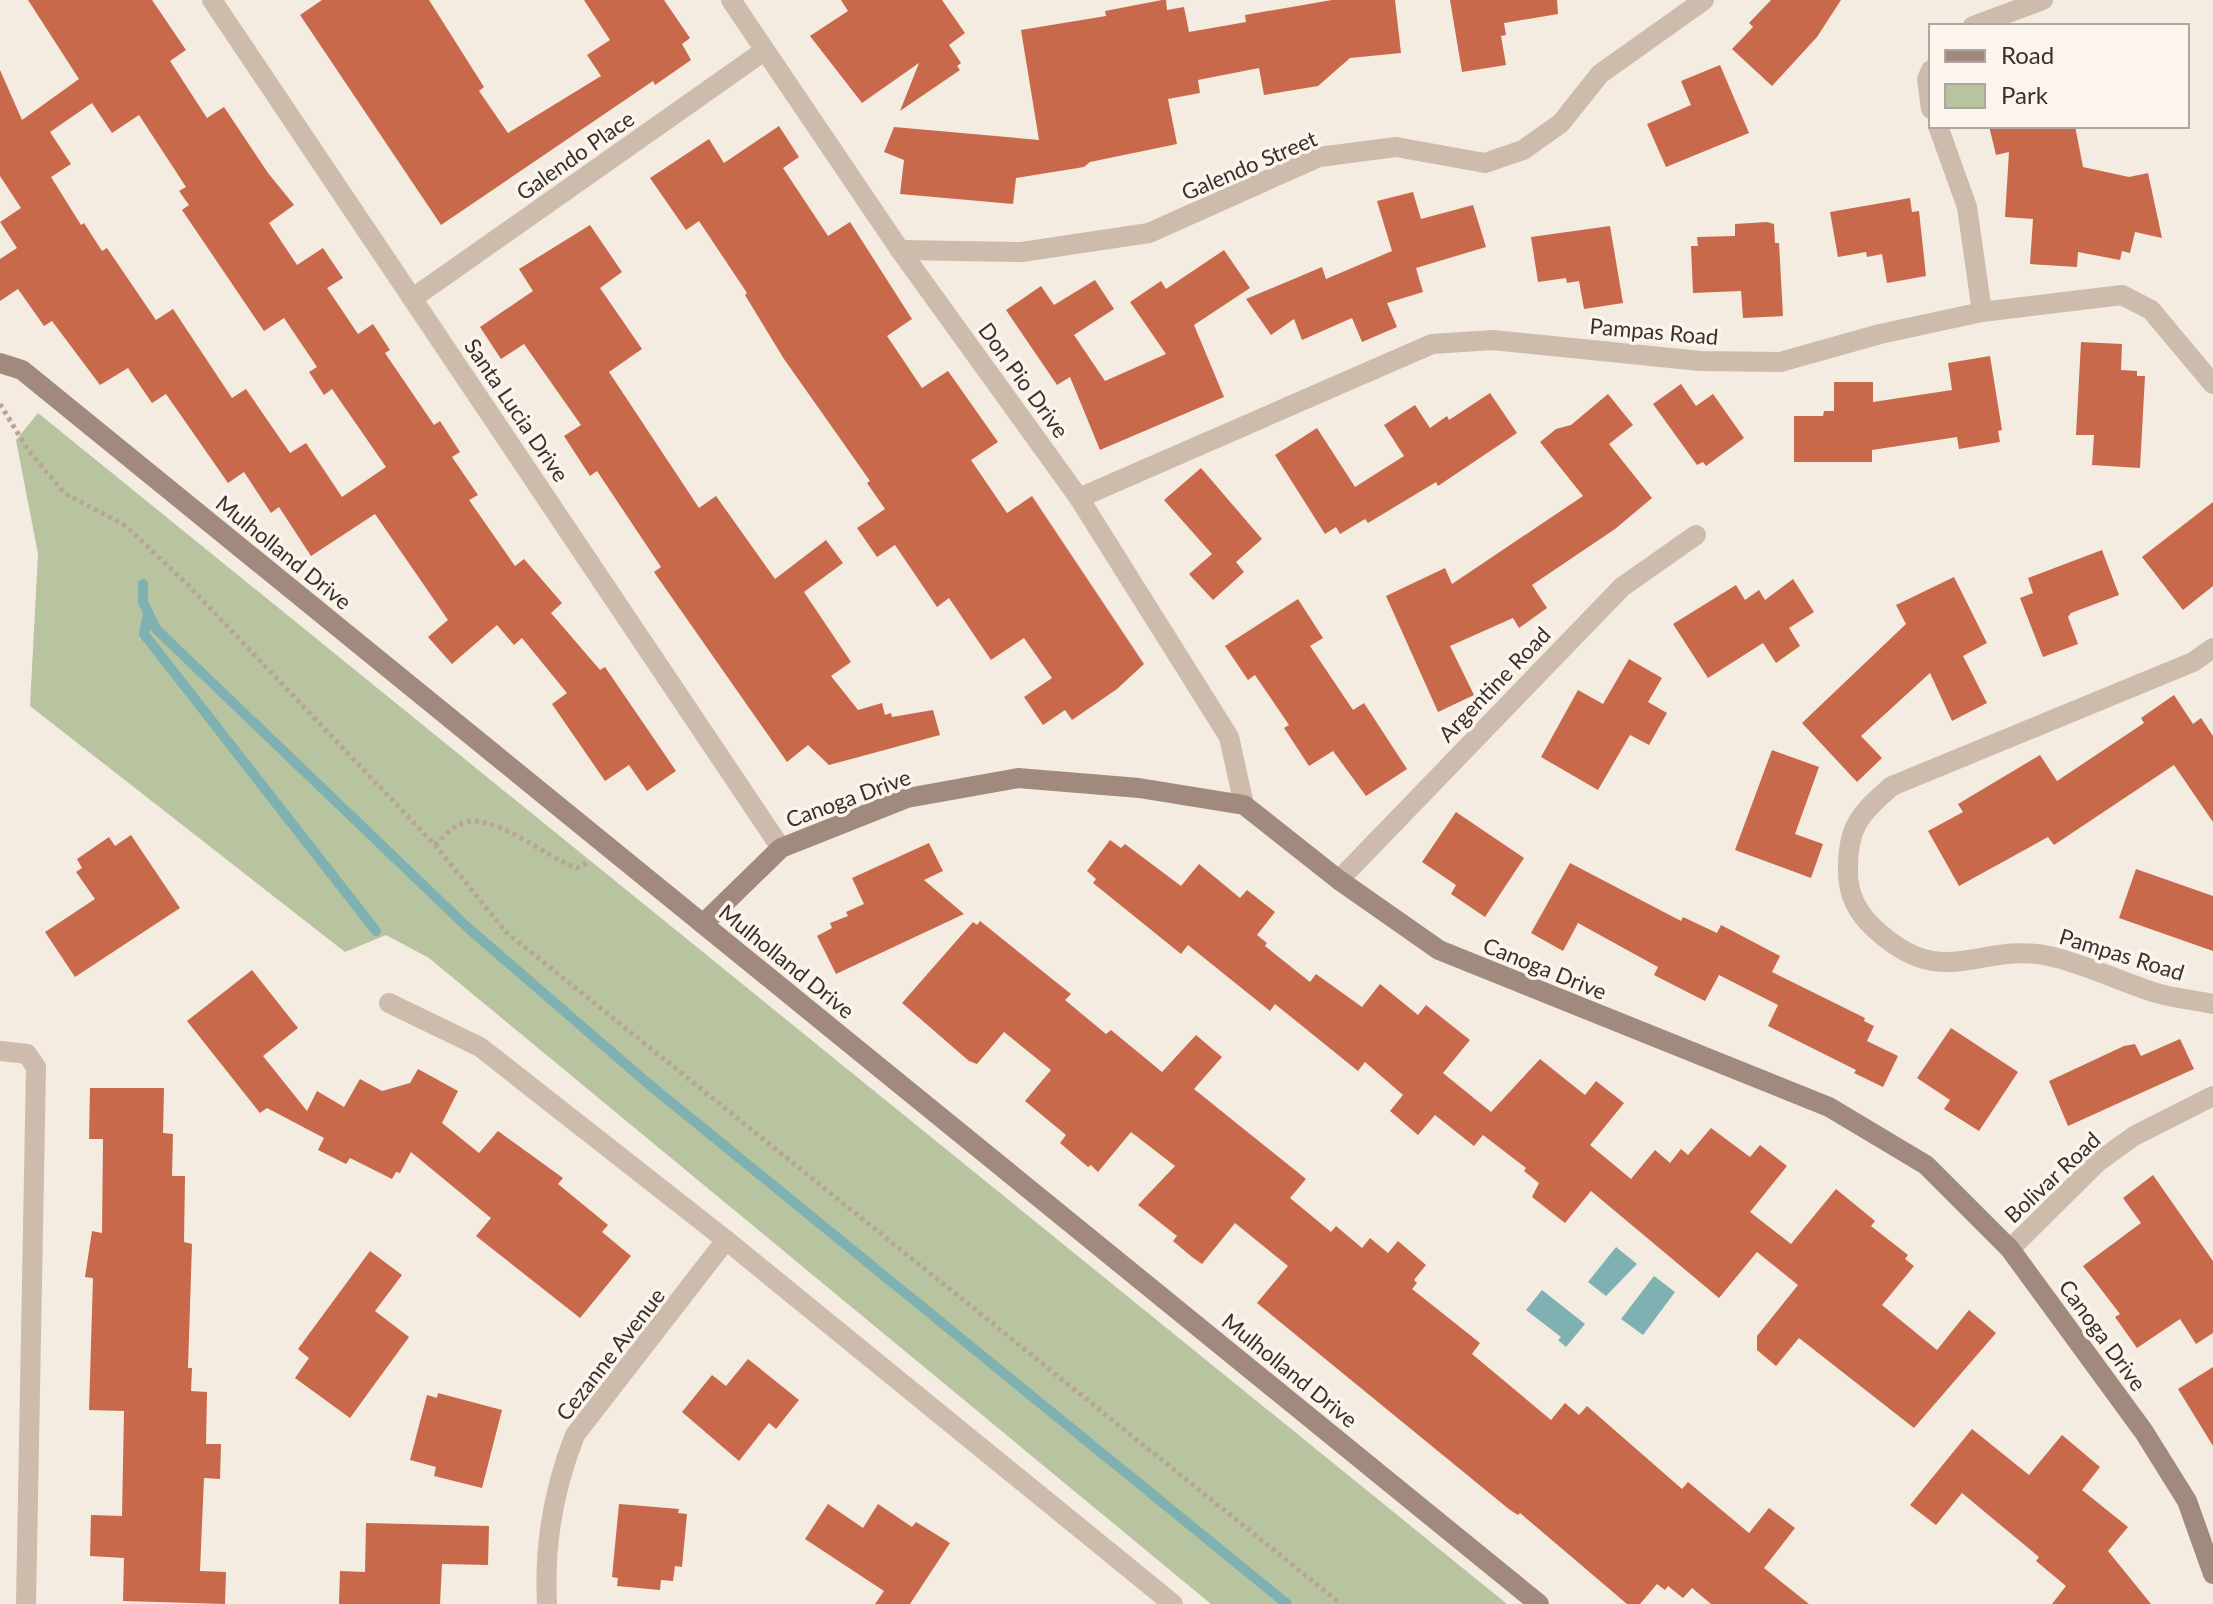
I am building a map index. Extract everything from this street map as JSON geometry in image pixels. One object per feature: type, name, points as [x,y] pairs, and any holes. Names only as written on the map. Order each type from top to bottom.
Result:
[{"type":"main road","name":"Mulholland Drive","points":[[0,363],[22,370],[1539,1604]]},
{"type":"main road","name":"Canoga Drive","points":[[703,924],[781,848],[907,798],[1018,778],[1139,788],[1244,805],[1339,880],[1439,950],[1829,1107],[1926,1165],[2010,1249],[2144,1432],[2180,1489],[2205,1545],[2213,1574]]},
{"type":"street","name":"Santa Lucia Drive","points":[[212,0],[781,848]]},
{"type":"street","name":"Don Pio Drive","points":[[731,0],[900,250],[1079,498],[1229,737],[1244,805]]},
{"type":"street","name":"Galendo Street","points":[[900,250],[1022,252],[1149,233],[1319,157],[1396,147],[1485,163],[1523,150],[1561,123],[1600,74],[1704,0]]},
{"type":"street","points":[[1978,24],[2043,0]]},
{"type":"street","name":"Galendo Place","points":[[413,298],[764,51]]},
{"type":"street","points":[[1929,74],[1929,94]]},
{"type":"street","points":[[1939,128],[1967,207],[1982,312]]},
{"type":"street","name":"Pampas Road","points":[[1079,498],[1432,344],[1493,340],[1700,361],[1780,362],[1880,334],[1982,312],[2122,295],[2151,310],[2213,384]]},
{"type":"street","name":"Argentine Road","points":[[1339,880],[1622,587],[1696,535]]},
{"type":"street","name":"Pampas Road","points":[[2213,648],[2193,662],[1892,786],[1863,810],[1847,843],[1848,879],[1859,914],[1899,951],[1949,965],[2007,955],[2047,956],[2157,993],[2213,1004]]},
{"type":"street","points":[[389,1003],[480,1047],[726,1240],[1173,1604]]},
{"type":"street","points":[[0,1051],[27,1054],[36,1067],[26,1604]]},
{"type":"street","name":"Bolivar Road","points":[[2010,1249],[2098,1162],[2134,1136],[2213,1096]]},
{"type":"street","name":"Cezanne Avenue","points":[[547,1604],[551,1528],[560,1474],[575,1435],[726,1240]]},
{"type":"path","points":[[0,404],[28,450],[64,493],[126,526],[157,555],[435,845],[506,932],[1341,1604]]},
{"type":"path","points":[[435,845],[460,824],[478,821],[505,830],[557,862],[577,868],[613,851]]},
{"type":"green space","points":[[38,413],[1507,1604],[1211,1604],[429,958],[386,935],[345,952],[30,706],[38,554],[16,440]]},
{"type":"water","points":[[1616,1247],[1637,1264],[1606,1296],[1588,1282]]},
{"type":"water","points":[[1654,1276],[1675,1292],[1643,1335],[1621,1319]]},
{"type":"water","points":[[1542,1290],[1585,1324],[1566,1347],[1558,1340],[1561,1337],[1526,1310]]},
{"type":"building","points":[[28,0],[152,0],[186,50],[170,61],[207,118],[224,107],[268,173],[294,205],[269,223],[297,265],[323,248],[343,278],[327,288],[358,334],[373,324],[390,350],[385,353],[434,425],[440,421],[460,452],[452,457],[478,495],[469,500],[515,566],[524,559],[562,603],[551,613],[600,670],[605,667],[676,771],[647,791],[629,765],[605,781],[552,704],[567,693],[522,638],[514,645],[497,625],[452,664],[428,637],[448,620],[375,514],[311,556],[279,507],[271,513],[244,472],[228,483],[166,394],[152,403],[128,368],[100,385],[52,321],[44,326],[18,289],[0,301],[0,259],[17,248],[0,222],[21,208],[0,176],[0,70],[22,120],[79,79]],"holes":[[[92,103],[112,133],[139,115],[186,187],[179,191],[189,205],[182,210],[264,331],[284,318],[317,367],[309,372],[324,395],[332,389],[386,467],[342,497],[306,443],[290,453],[246,389],[232,398],[173,309],[156,320],[107,248],[102,251],[84,223],[81,225],[51,177],[71,164],[50,132]]]},
{"type":"building","points":[[322,0],[429,0],[484,87],[479,91],[508,133],[601,76],[587,55],[610,40],[584,0],[664,0],[690,38],[682,44],[691,60],[655,85],[653,81],[441,225],[300,15]]},
{"type":"building","points":[[841,0],[942,0],[965,33],[949,45],[961,63],[957,66],[960,70],[900,111],[919,63],[862,103],[810,36],[848,11]]},
{"type":"building","points":[[1166,0],[1167,10],[1184,7],[1189,32],[1246,22],[1245,15],[1332,0],[1395,0],[1401,53],[1350,58],[1318,86],[1264,95],[1259,68],[1198,80],[1200,93],[1168,99],[1177,144],[1090,162],[1084,167],[1016,178],[1013,204],[900,194],[904,160],[884,152],[894,127],[1039,140],[1021,30],[1106,16],[1105,11]]},
{"type":"building","points":[[1450,0],[1557,0],[1558,14],[1504,23],[1506,35],[1501,36],[1506,65],[1462,72]]},
{"type":"building","points":[[1771,0],[1841,0],[1817,37],[1772,86],[1732,49],[1753,27],[1749,23]]},
{"type":"building","points":[[1720,65],[1749,133],[1666,167],[1647,124],[1691,105],[1681,81]]},
{"type":"building","points":[[779,126],[799,157],[783,168],[828,236],[850,222],[912,319],[887,336],[922,388],[948,371],[998,442],[971,460],[1007,513],[1032,496],[1144,664],[1117,689],[1072,720],[1065,710],[1043,725],[1024,697],[1052,678],[1024,638],[991,660],[949,598],[937,607],[895,545],[877,557],[857,528],[885,509],[867,483],[870,481],[784,359],[745,295],[747,293],[699,221],[686,230],[650,178],[709,139],[724,163]]},
{"type":"building","points":[[1989,128],[2075,128],[2083,167],[2129,177],[2148,173],[2162,238],[2135,232],[2130,253],[2122,251],[2120,260],[2078,252],[2077,267],[2030,264],[2033,219],[2005,217],[2009,152],[1996,155]]},
{"type":"building","points":[[1413,192],[1421,219],[1473,205],[1486,247],[1416,268],[1423,292],[1387,303],[1397,327],[1362,342],[1352,318],[1302,340],[1294,319],[1271,335],[1246,299],[1322,267],[1326,279],[1392,251],[1377,201]]},
{"type":"building","points":[[1910,198],[1912,212],[1919,211],[1926,276],[1887,283],[1882,254],[1867,257],[1866,252],[1838,257],[1830,212]]},
{"type":"building","points":[[1735,224],[1774,224],[1775,243],[1779,243],[1783,316],[1743,318],[1741,291],[1693,293],[1691,246],[1698,246],[1697,237],[1735,236]]},
{"type":"building","points":[[590,225],[622,272],[600,288],[642,349],[609,372],[699,508],[716,496],[775,579],[826,540],[843,563],[804,592],[851,662],[831,676],[858,710],[882,703],[885,715],[891,713],[892,717],[933,710],[940,735],[829,765],[808,745],[787,762],[654,572],[661,567],[597,471],[590,476],[564,436],[581,425],[524,344],[501,359],[480,327],[533,291],[519,269]]},
{"type":"building","points":[[1610,226],[1623,303],[1584,309],[1579,281],[1567,283],[1566,278],[1538,282],[1531,237]]},
{"type":"building","points":[[1224,250],[1250,288],[1194,325],[1224,397],[1100,450],[1070,377],[1057,385],[1006,310],[1041,286],[1054,305],[1095,280],[1114,309],[1074,335],[1105,381],[1166,354],[1130,302],[1161,281],[1166,289]]},
{"type":"building","points":[[2081,342],[2122,344],[2121,370],[2137,371],[2137,376],[2145,376],[2140,468],[2092,465],[2094,435],[2076,435]]},
{"type":"building","points":[[1990,356],[2002,430],[1998,431],[2000,442],[1959,449],[1957,437],[1872,450],[1872,462],[1794,462],[1794,416],[1823,416],[1824,411],[1834,411],[1834,382],[1873,382],[1873,402],[1952,390],[1948,363]]},
{"type":"building","points":[[1681,384],[1696,406],[1713,394],[1744,438],[1706,466],[1703,462],[1697,465],[1653,404]]},
{"type":"building","points":[[1490,393],[1517,433],[1438,486],[1436,482],[1368,523],[1365,519],[1340,534],[1336,527],[1325,534],[1275,455],[1317,428],[1355,487],[1404,456],[1384,425],[1415,405],[1430,428],[1447,416],[1449,420]]},
{"type":"building","points":[[1608,394],[1633,425],[1609,444],[1652,498],[1615,529],[1532,585],[1547,608],[1519,628],[1513,618],[1450,646],[1474,695],[1438,712],[1386,596],[1445,568],[1452,584],[1583,496],[1540,442],[1556,429],[1571,425]]},
{"type":"building","points":[[1201,468],[1262,539],[1236,562],[1244,572],[1213,600],[1189,574],[1212,554],[1164,500]]},
{"type":"building","points":[[2213,502],[2213,586],[2183,610],[2142,557]]},
{"type":"building","points":[[2102,550],[2119,595],[2071,613],[2068,617],[2078,644],[2043,657],[2020,598],[2033,593],[2028,578]]},
{"type":"building","points":[[1954,577],[1987,643],[1963,656],[1987,703],[1952,721],[1930,673],[1861,736],[1882,758],[1857,782],[1802,723],[1906,624],[1896,605]]},
{"type":"building","points":[[1793,579],[1814,612],[1789,628],[1800,646],[1776,663],[1763,643],[1708,678],[1673,624],[1736,585],[1745,600],[1759,590],[1765,600]]},
{"type":"building","points":[[1298,599],[1323,638],[1310,646],[1353,710],[1364,703],[1407,769],[1366,796],[1333,751],[1309,766],[1284,728],[1289,725],[1255,675],[1248,680],[1225,646]]},
{"type":"building","points":[[1629,659],[1662,678],[1648,702],[1667,713],[1649,745],[1630,735],[1598,790],[1541,757],[1578,690],[1603,704]]},
{"type":"building","points":[[2174,695],[2193,724],[2201,718],[2213,736],[2213,822],[2174,765],[2054,845],[2048,837],[1959,886],[1928,831],[1963,812],[1958,804],[2040,755],[2057,781],[2144,723],[2141,718]]},
{"type":"building","points":[[1772,750],[1819,767],[1795,834],[1823,844],[1811,878],[1735,850]]},
{"type":"building","points":[[1456,812],[1524,858],[1485,917],[1451,894],[1456,885],[1422,862]]},
{"type":"building","points":[[131,835],[180,908],[75,977],[45,932],[95,899],[76,872],[82,868],[77,859],[109,837],[115,846]]},
{"type":"building","points":[[1110,840],[1121,848],[1125,844],[1181,886],[1199,864],[1240,898],[1247,890],[1275,912],[1257,935],[1267,943],[1265,946],[1310,982],[1316,974],[1362,1007],[1380,984],[1418,1015],[1426,1005],[1470,1040],[1443,1073],[1491,1112],[1540,1059],[1585,1095],[1596,1081],[1624,1103],[1590,1145],[1631,1179],[1655,1150],[1670,1163],[1681,1149],[1688,1155],[1711,1128],[1750,1157],[1760,1145],[1787,1166],[1750,1212],[1791,1244],[1836,1189],[1875,1221],[1871,1226],[1908,1255],[1905,1259],[1914,1266],[1882,1305],[1937,1350],[1969,1310],[1996,1333],[1914,1428],[1799,1338],[1776,1366],[1757,1350],[1757,1336],[1798,1285],[1757,1252],[1719,1298],[1591,1191],[1565,1223],[1532,1197],[1539,1183],[1524,1171],[1526,1168],[1483,1135],[1474,1146],[1435,1115],[1418,1135],[1390,1111],[1403,1095],[1365,1062],[1358,1071],[1275,1004],[1270,1011],[1188,945],[1181,954],[1093,883],[1096,879],[1087,871]]},
{"type":"building","points":[[929,843],[943,871],[924,880],[964,914],[836,974],[817,936],[832,928],[830,923],[848,916],[846,912],[864,904],[852,878]]},
{"type":"building","points":[[1570,863],[1681,921],[1683,917],[1717,933],[1721,925],[1780,956],[1772,972],[1865,1018],[1864,1021],[1874,1026],[1867,1041],[1898,1056],[1883,1087],[1768,1026],[1778,1005],[1719,975],[1705,1001],[1654,975],[1658,967],[1578,923],[1563,951],[1531,933]]},
{"type":"building","points":[[2136,869],[2213,896],[2213,951],[2119,918]]},
{"type":"building","points":[[980,921],[1071,994],[1065,1000],[1106,1034],[1111,1030],[1162,1072],[1196,1035],[1222,1057],[1194,1089],[1306,1179],[1290,1198],[1331,1232],[1336,1226],[1362,1248],[1370,1238],[1388,1253],[1398,1241],[1426,1265],[1414,1280],[1417,1283],[1412,1289],[1480,1343],[1472,1354],[1551,1420],[1565,1403],[1579,1415],[1587,1406],[1682,1489],[1688,1482],[1749,1533],[1769,1508],[1795,1528],[1764,1568],[1809,1604],[1711,1604],[1692,1588],[1683,1598],[1668,1586],[1665,1590],[1657,1584],[1640,1604],[1627,1604],[1520,1513],[1518,1515],[1510,1510],[1257,1303],[1288,1266],[1235,1223],[1202,1264],[1192,1257],[1173,1241],[1177,1236],[1138,1205],[1175,1166],[1131,1132],[1098,1172],[1091,1165],[1088,1167],[1060,1143],[1066,1135],[1025,1101],[1051,1070],[1004,1032],[977,1064],[969,1061],[902,1003],[973,922],[977,925]]},
{"type":"building","points":[[252,970],[298,1028],[263,1056],[307,1111],[317,1091],[344,1107],[360,1079],[382,1091],[410,1083],[418,1069],[458,1091],[442,1123],[479,1153],[498,1131],[563,1178],[558,1184],[608,1225],[602,1232],[631,1256],[580,1318],[476,1236],[491,1218],[411,1152],[400,1173],[396,1172],[392,1179],[350,1158],[346,1164],[318,1150],[324,1138],[267,1108],[260,1113],[187,1021]]},
{"type":"building","points":[[1951,1028],[2018,1072],[1979,1131],[1944,1109],[1950,1100],[1917,1078]]},
{"type":"building","points":[[2180,1039],[2194,1069],[2068,1126],[2049,1081],[2124,1046],[2135,1044],[2141,1056]]},
{"type":"building","points":[[90,1088],[164,1088],[163,1133],[173,1134],[172,1176],[185,1176],[184,1242],[192,1244],[188,1368],[192,1368],[191,1391],[207,1392],[206,1444],[221,1444],[220,1479],[204,1478],[200,1571],[226,1572],[225,1604],[123,1601],[124,1558],[90,1556],[91,1515],[122,1516],[124,1411],[89,1410],[93,1278],[85,1277],[92,1231],[102,1233],[103,1139],[89,1139]]},
{"type":"building","points":[[2153,1175],[2213,1261],[2213,1333],[2196,1344],[2180,1319],[2137,1348],[2115,1317],[2120,1314],[2083,1266],[2141,1223],[2123,1198]]},
{"type":"building","points":[[370,1251],[402,1275],[375,1311],[409,1337],[350,1418],[295,1378],[309,1358],[298,1349]]},
{"type":"building","points":[[748,1359],[799,1400],[776,1429],[769,1423],[739,1461],[682,1412],[712,1375],[726,1386]]},
{"type":"building","points":[[2213,1367],[2213,1446],[2178,1389]]},
{"type":"building","points":[[438,1393],[502,1410],[482,1488],[434,1476],[436,1467],[410,1460],[427,1395],[437,1398]]},
{"type":"building","points":[[1972,1429],[2029,1475],[2062,1435],[2100,1467],[2082,1490],[2128,1527],[2108,1551],[2151,1604],[2052,1604],[2066,1586],[2036,1561],[2039,1557],[1962,1493],[1936,1525],[1910,1505]]},
{"type":"building","points":[[619,1504],[679,1509],[678,1513],[687,1514],[682,1567],[675,1566],[673,1581],[661,1580],[660,1590],[617,1586],[618,1578],[612,1577]]},
{"type":"building","points":[[828,1504],[863,1528],[878,1504],[912,1527],[916,1522],[950,1543],[910,1604],[875,1604],[884,1591],[805,1539]]},
{"type":"building","points":[[366,1523],[489,1526],[488,1565],[442,1564],[440,1604],[339,1604],[340,1571],[365,1572]]},
{"type":"waterway","points":[[143,584],[143,602],[156,629],[467,927],[645,1081],[1287,1604]]},
{"type":"waterway","points":[[148,613],[144,634],[376,931]]}]
